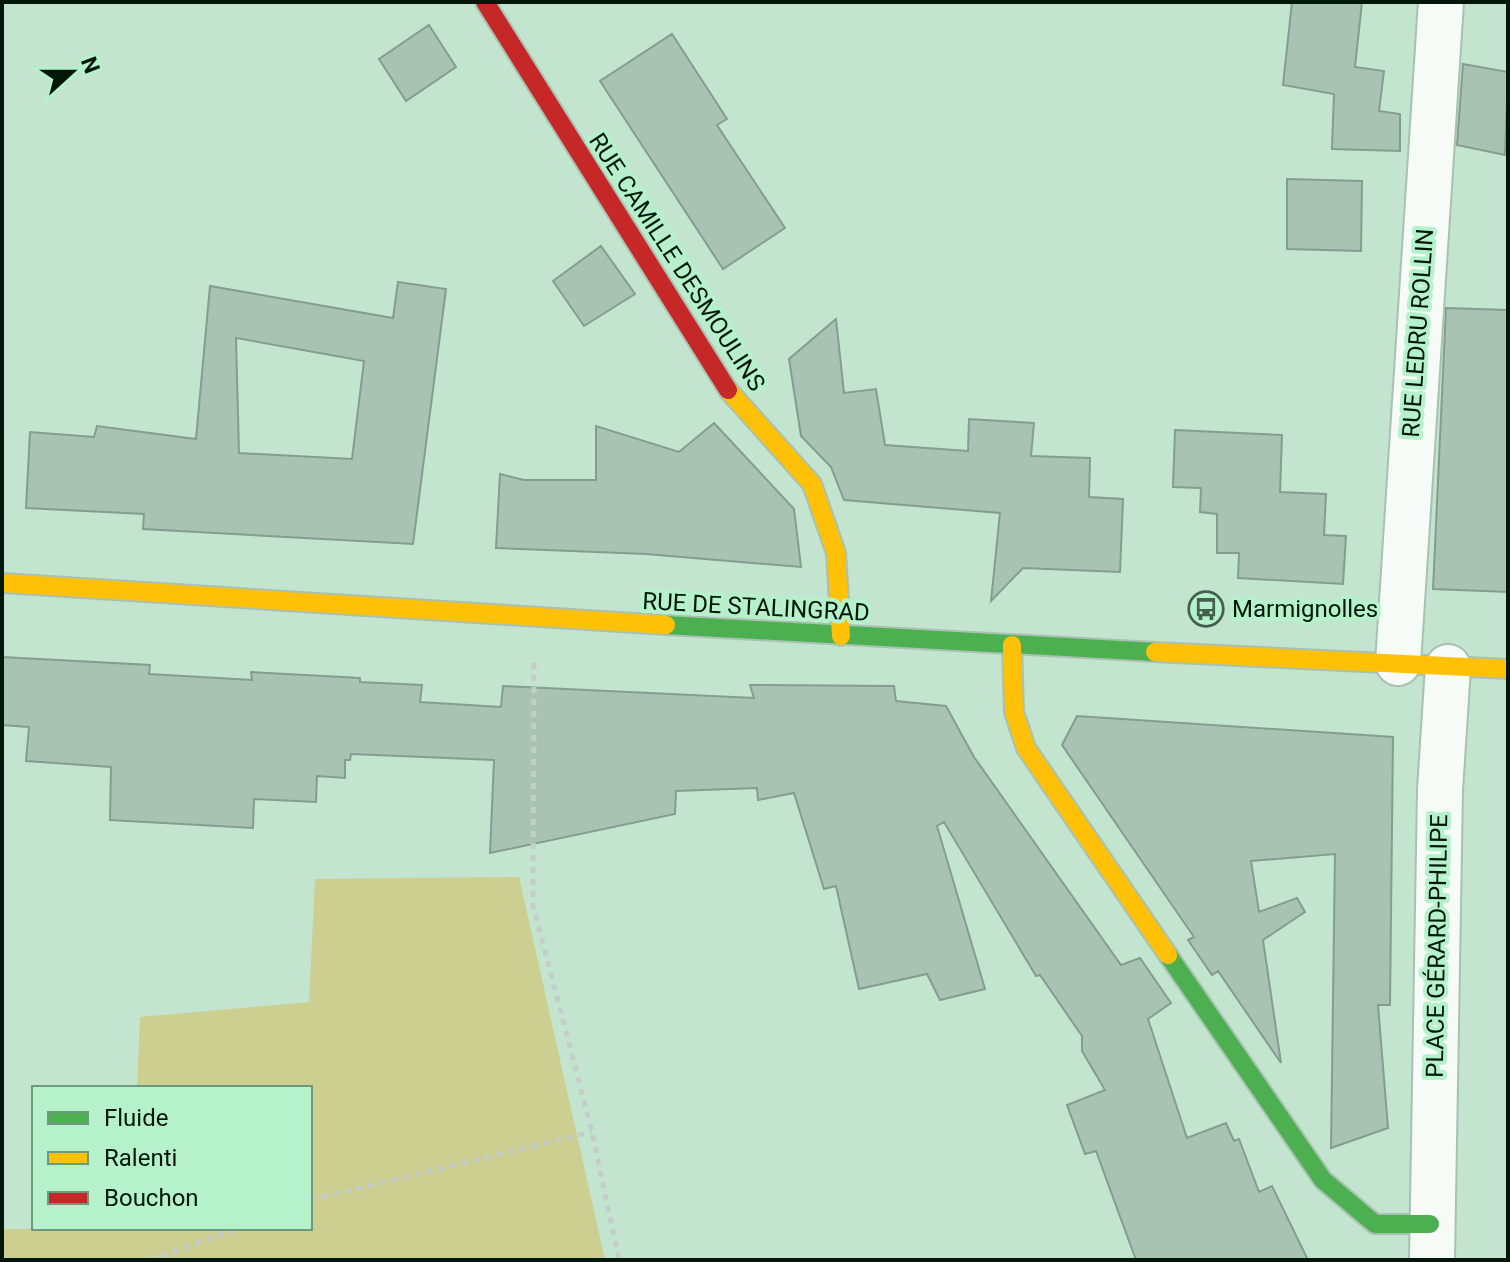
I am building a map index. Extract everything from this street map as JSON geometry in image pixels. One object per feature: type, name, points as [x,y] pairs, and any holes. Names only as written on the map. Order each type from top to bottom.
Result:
[{"type":"main road","name":"RUE CAMILLE DESMOULINS","points":[[485,2],[733,399],[812,484],[836,553],[841,636]]},
{"type":"main road","name":"RUE DE STALINGRAD","points":[[2,583],[841,636],[1508,669]]},
{"type":"main road","points":[[1012,645],[1014,712],[1026,748],[1323,1180],[1375,1224],[1431,1242]]},
{"type":"street","name":"RUE LEDRU ROLLIN","points":[[1398,663],[1441,2]]},
{"type":"street","name":"PLACE GÉRARD-PHILIPE","points":[[1431,1242],[1440,790],[1448,667]]},
{"type":"path","points":[[535,617],[533,905],[592,1132],[619,1260]]},
{"type":"path","points":[[312,1200],[592,1132]]},
{"type":"path","points":[[150,1260],[233,1230]]},
{"type":"green space","points":[[519,877],[605,1260],[2,1260],[2,1229],[312,1230],[312,1086],[137,1086],[140,1017],[309,1002],[315,879]]},
{"type":"building","points":[[1292,2],[1362,2],[1355,67],[1384,71],[1379,111],[1400,114],[1400,151],[1332,149],[1334,94],[1283,85]]},
{"type":"building","points":[[429,25],[456,67],[406,101],[379,59]]},
{"type":"building","points":[[672,34],[727,119],[717,125],[785,228],[723,269],[600,81]]},
{"type":"building","points":[[1463,64],[1508,72],[1505,155],[1457,145]]},
{"type":"building","points":[[1287,179],[1362,181],[1361,251],[1287,249]]},
{"type":"building","points":[[601,246],[635,294],[584,326],[553,281]]},
{"type":"building","points":[[398,282],[446,289],[413,544],[143,529],[144,514],[26,508],[30,432],[94,437],[97,426],[196,439],[210,286],[393,318]],"holes":[[[236,338],[364,361],[352,459],[239,453]]]},
{"type":"building","points":[[1446,308],[1508,310],[1508,592],[1433,589]]},
{"type":"building","points":[[836,319],[844,393],[876,389],[885,445],[968,451],[969,419],[1034,423],[1031,456],[1090,458],[1089,497],[1123,499],[1120,572],[1023,568],[991,601],[1000,513],[844,500],[831,467],[801,436],[789,359]]},
{"type":"building","points":[[714,423],[794,509],[801,567],[646,554],[496,548],[500,474],[524,480],[596,480],[596,426],[679,452]]},
{"type":"building","points":[[1175,430],[1282,435],[1280,492],[1326,494],[1324,535],[1346,536],[1343,584],[1238,578],[1239,553],[1217,553],[1217,514],[1200,512],[1201,488],[1173,487]]},
{"type":"building","points":[[2,657],[150,665],[149,674],[252,680],[251,672],[360,678],[360,682],[422,685],[420,702],[501,707],[503,686],[754,698],[750,685],[894,686],[896,701],[946,706],[974,757],[1121,965],[1140,958],[1171,1003],[1148,1019],[1187,1138],[1226,1123],[1234,1141],[1239,1139],[1259,1192],[1272,1186],[1308,1260],[1136,1260],[1096,1151],[1085,1154],[1067,1105],[1105,1090],[1082,1051],[1082,1036],[1040,975],[1036,976],[944,822],[937,826],[985,989],[940,1000],[927,974],[859,989],[836,886],[824,889],[794,793],[758,800],[757,788],[676,791],[675,814],[490,853],[494,760],[351,754],[350,760],[345,760],[345,778],[317,776],[316,802],[254,799],[253,828],[110,820],[111,767],[26,761],[29,727],[2,725]]},
{"type":"building","points":[[1077,716],[1393,737],[1390,1005],[1378,1005],[1388,1128],[1331,1148],[1335,854],[1251,861],[1259,912],[1297,898],[1305,912],[1263,940],[1281,1063],[1218,971],[1212,975],[1188,940],[1194,937],[1062,745]]},
{"type":"traffic: fast","points":[[666,625],[1155,652]]},
{"type":"traffic: fast","points":[[1168,955],[1323,1180],[1375,1224],[1430,1224]]},
{"type":"traffic: slow","points":[[728,390],[812,484],[836,553],[841,636]]},
{"type":"traffic: slow","points":[[2,583],[666,625]]},
{"type":"traffic: slow","points":[[1012,645],[1014,712],[1026,748],[1168,955]]},
{"type":"traffic: slow","points":[[1155,652],[1508,669]]},
{"type":"traffic: jam","points":[[485,2],[728,390]]},
{"type":"place","name":"Marmignolles","points":[[1206,609]]}]
